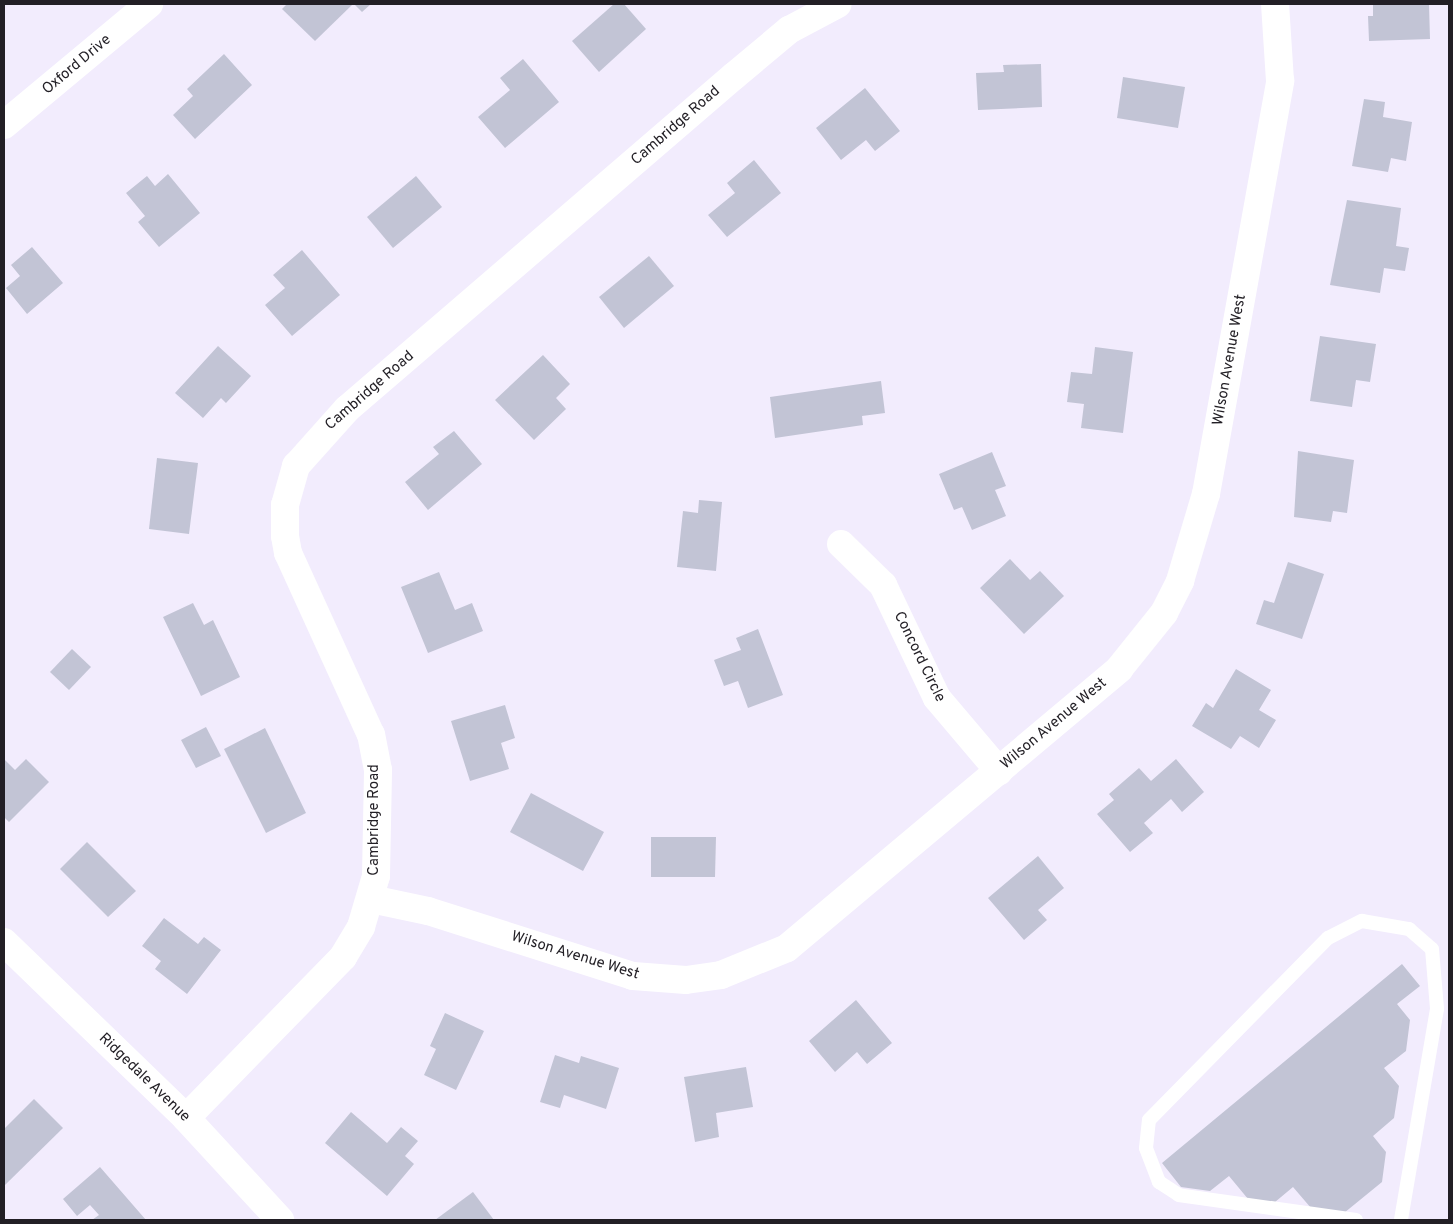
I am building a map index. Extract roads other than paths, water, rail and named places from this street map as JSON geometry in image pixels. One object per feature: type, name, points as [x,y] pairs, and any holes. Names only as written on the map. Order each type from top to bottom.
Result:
[{"type":"street","name":"Oxford Drive","points":[[4,125],[149,4]]},
{"type":"street","name":"Cambridge Road","points":[[186,1118],[343,957],[371,899],[378,841],[378,770],[365,718],[288,553],[285,505],[296,466],[347,409],[734,76],[790,30],[838,4]]},
{"type":"street","name":"Wilson Avenue West","points":[[371,899],[437,914],[634,976],[686,980],[721,975],[786,948],[1119,669],[1159,620],[1180,581],[1206,494],[1280,81],[1275,4]]},
{"type":"street","name":"Concord Circle","points":[[841,544],[883,585],[937,698],[999,771]]},
{"type":"street","name":"Ridgedale Avenue","points":[[4,942],[186,1118],[280,1220]]},
{"type":"lane","points":[[1356,1220],[1179,1195],[1159,1182],[1146,1148],[1149,1120],[1328,938],[1362,921],[1409,929],[1432,949],[1437,1009],[1401,1220]]}]
